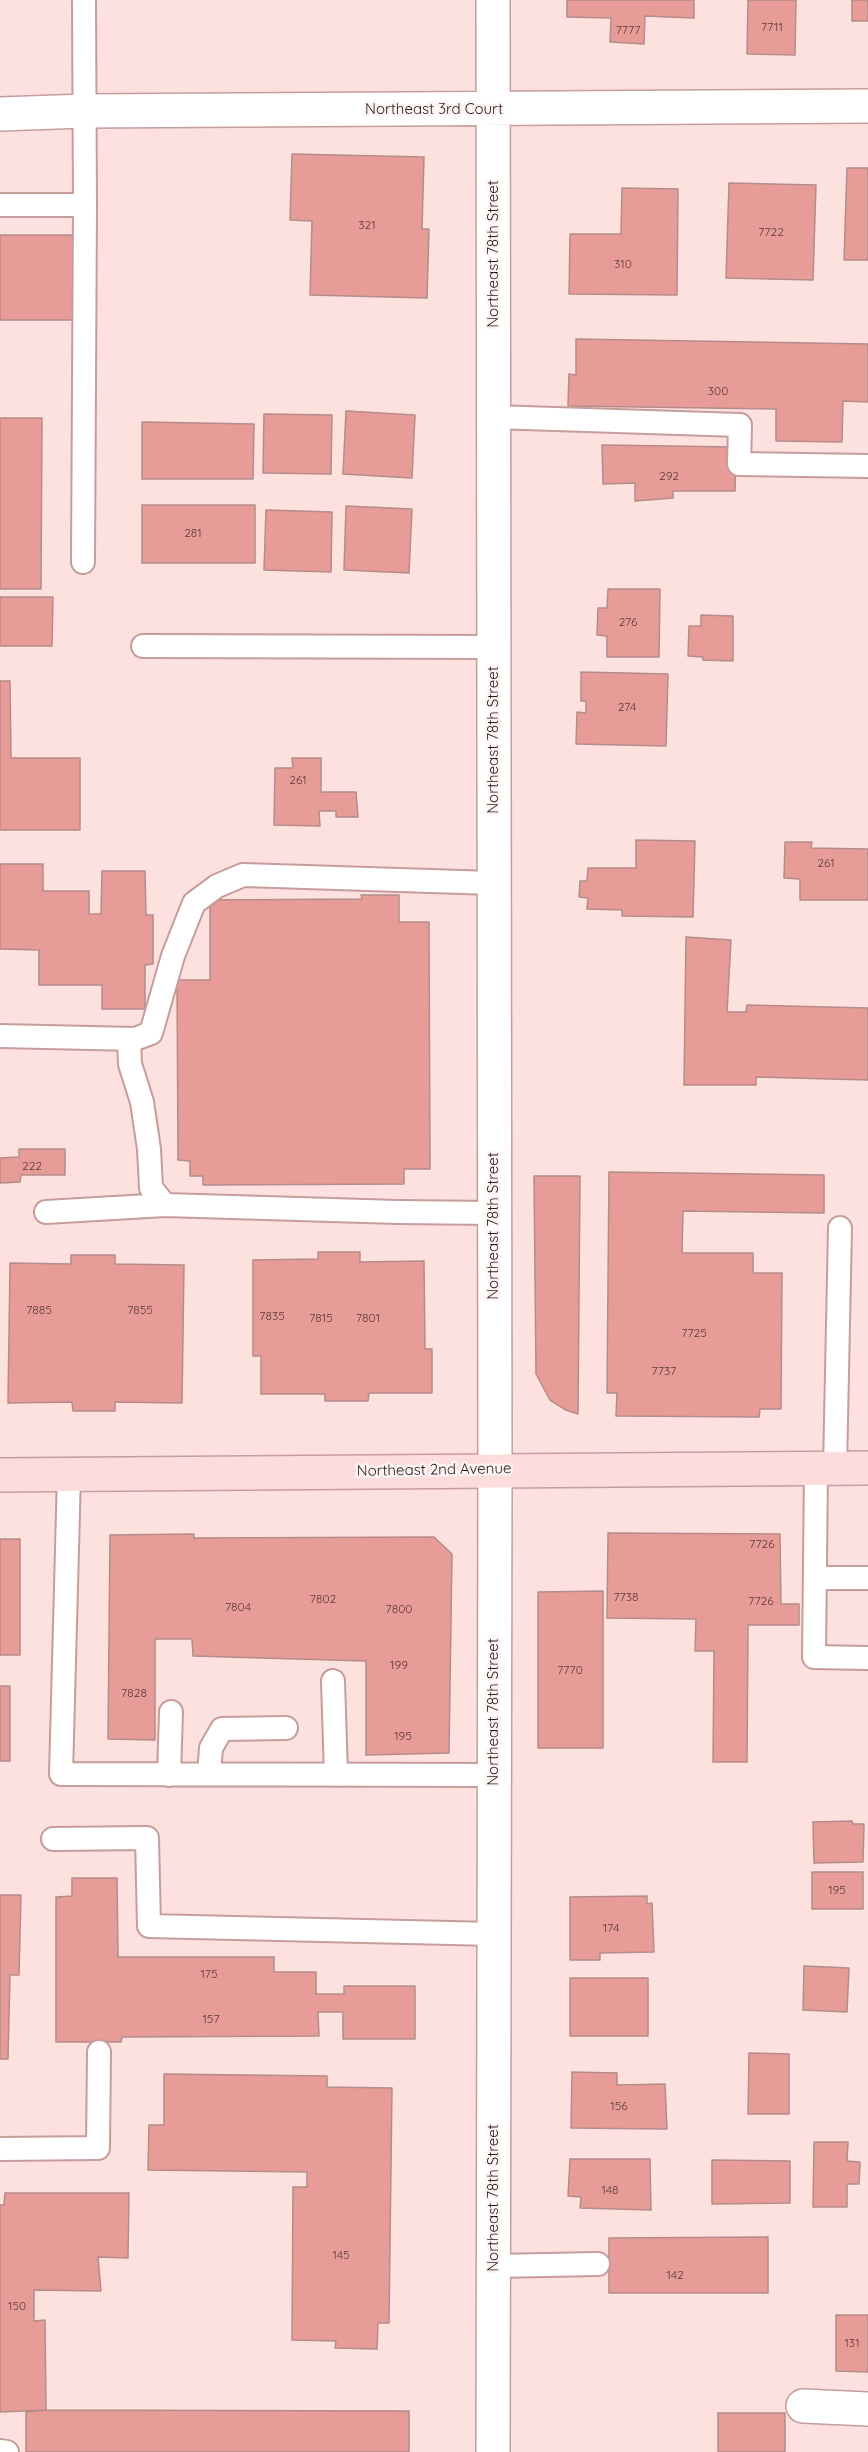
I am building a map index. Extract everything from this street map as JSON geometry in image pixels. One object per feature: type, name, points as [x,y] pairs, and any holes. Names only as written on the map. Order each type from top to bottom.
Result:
[{"type":"main road","name":"Northeast 2nd Avenue","points":[[0,1475],[495,1469],[868,1468]]},
{"type":"street","name":"Northeast 78th Street","points":[[493,0],[495,1469],[493,2452]]},
{"type":"street","name":"Northeast 3rd Court","points":[[0,114],[85,111],[868,106]]},
{"type":"street","points":[[803,2406],[868,2409]]},
{"type":"lane","points":[[83,562],[84,0]]},
{"type":"lane","points":[[0,205],[85,205]]},
{"type":"lane","points":[[493,417],[740,425],[740,464],[868,466]]},
{"type":"lane","points":[[143,646],[493,647]]},
{"type":"lane","points":[[0,1036],[135,1039],[151,1033],[173,956],[195,903],[217,886],[243,874],[493,883]]},
{"type":"lane","points":[[129,1039],[130,1064],[142,1101],[149,1149],[151,1188],[165,1204]]},
{"type":"lane","points":[[46,1212],[165,1204],[493,1213]]},
{"type":"lane","points":[[840,1228],[825,1468],[815,1578],[814,1657],[868,1658]]},
{"type":"lane","points":[[69,1474],[61,1774],[493,1775]]},
{"type":"lane","points":[[815,1578],[868,1578]]},
{"type":"lane","points":[[333,1681],[336,1775]]},
{"type":"lane","points":[[169,1775],[171,1712]]},
{"type":"lane","points":[[209,1774],[211,1748],[222,1729],[286,1728]]},
{"type":"lane","points":[[53,1839],[147,1838],[149,1926],[493,1934]]},
{"type":"lane","points":[[0,2149],[98,2148],[99,2052]]},
{"type":"lane","points":[[493,2266],[598,2264]]},
{"type":"lane","points":[[0,2451],[7,2452]]},
{"type":"building","points":[[567,0],[694,0],[694,18],[645,16],[644,44],[610,42],[611,18],[567,17]]},
{"type":"building","points":[[748,0],[796,0],[795,55],[747,54]]},
{"type":"building","points":[[852,0],[868,0],[868,21],[852,21]]},
{"type":"building","points":[[292,154],[424,157],[422,229],[429,229],[427,298],[310,295],[312,221],[290,220]]},
{"type":"building","points":[[847,168],[868,168],[868,260],[844,260]]},
{"type":"building","points":[[729,183],[816,185],[813,280],[726,278]]},
{"type":"building","points":[[622,188],[678,189],[677,295],[569,294],[570,234],[621,234]]},
{"type":"building","points":[[0,235],[74,235],[74,320],[0,320]]},
{"type":"building","points":[[576,339],[868,344],[868,402],[843,401],[842,442],[776,441],[776,409],[568,406],[569,374],[576,375]]},
{"type":"building","points":[[346,411],[415,415],[412,478],[343,474]]},
{"type":"building","points":[[264,414],[332,415],[331,474],[263,473]]},
{"type":"building","points":[[0,418],[42,418],[41,589],[0,589]]},
{"type":"building","points":[[142,422],[254,424],[253,479],[142,479]]},
{"type":"building","points":[[602,445],[736,447],[735,491],[673,491],[673,498],[635,501],[635,483],[603,484]]},
{"type":"building","points":[[142,505],[255,505],[255,563],[142,563]]},
{"type":"building","points":[[346,506],[412,509],[409,573],[344,570]]},
{"type":"building","points":[[266,510],[332,512],[331,572],[264,570]]},
{"type":"building","points":[[608,589],[660,589],[659,657],[607,657],[607,636],[597,635],[598,608],[607,608]]},
{"type":"building","points":[[0,597],[53,597],[52,646],[0,646]]},
{"type":"building","points":[[701,615],[733,616],[733,661],[703,660],[703,657],[688,656],[689,626],[701,626]]},
{"type":"building","points":[[581,672],[668,674],[666,746],[576,744],[577,712],[586,713],[586,701],[581,701]]},
{"type":"building","points":[[0,681],[10,681],[11,758],[80,758],[80,830],[0,830]]},
{"type":"building","points":[[292,758],[321,758],[321,792],[356,792],[358,817],[336,817],[336,811],[319,811],[320,826],[274,825],[275,768],[293,768]]},
{"type":"building","points":[[636,840],[695,841],[693,917],[622,916],[622,910],[587,909],[588,898],[579,897],[580,881],[587,881],[588,868],[636,868]]},
{"type":"building","points":[[785,842],[812,842],[811,848],[868,849],[868,900],[800,900],[800,879],[784,878]]},
{"type":"building","points":[[0,864],[43,864],[43,891],[89,891],[89,914],[101,914],[102,871],[145,871],[146,915],[153,915],[153,964],[145,965],[145,1009],[102,1009],[102,985],[39,985],[39,950],[0,949]]},
{"type":"building","points":[[361,895],[399,895],[399,922],[429,922],[430,1169],[404,1169],[404,1184],[203,1185],[203,1176],[190,1176],[190,1161],[178,1160],[177,980],[210,980],[210,900],[362,899]]},
{"type":"building","points":[[686,937],[731,940],[727,1012],[746,1012],[747,1005],[868,1008],[868,1080],[756,1077],[756,1085],[684,1085]]},
{"type":"building","points":[[19,1149],[65,1149],[65,1175],[21,1175],[20,1182],[0,1183],[0,1158],[19,1157]]},
{"type":"building","points":[[609,1172],[824,1175],[824,1213],[683,1211],[682,1253],[753,1253],[753,1273],[782,1273],[781,1409],[760,1409],[759,1417],[616,1416],[617,1393],[607,1393]]},
{"type":"building","points":[[534,1176],[580,1176],[578,1414],[550,1400],[536,1374]]},
{"type":"building","points":[[318,1252],[360,1252],[360,1262],[424,1261],[425,1349],[432,1349],[432,1393],[369,1393],[368,1401],[325,1401],[325,1394],[261,1394],[261,1356],[253,1356],[253,1260],[318,1259]]},
{"type":"building","points":[[71,1255],[115,1255],[115,1264],[184,1265],[182,1403],[115,1402],[115,1411],[73,1411],[72,1402],[8,1403],[10,1263],[71,1264]]},
{"type":"building","points":[[608,1533],[780,1534],[781,1604],[799,1604],[799,1625],[748,1625],[747,1762],[713,1762],[714,1651],[695,1651],[696,1619],[607,1618]]},
{"type":"building","points":[[194,1534],[194,1538],[434,1537],[452,1554],[449,1753],[366,1755],[366,1661],[193,1656],[192,1639],[155,1639],[155,1740],[108,1739],[110,1535]]},
{"type":"building","points":[[0,1539],[20,1539],[20,1655],[0,1655]]},
{"type":"building","points":[[603,1591],[603,1748],[538,1748],[538,1592]]},
{"type":"building","points":[[0,1686],[10,1686],[10,1761],[0,1761]]},
{"type":"building","points":[[852,1821],[853,1824],[864,1824],[863,1862],[814,1863],[813,1822]]},
{"type":"building","points":[[812,1872],[863,1872],[863,1909],[812,1909]]},
{"type":"building","points":[[72,1878],[117,1878],[118,1957],[274,1957],[274,1972],[316,1972],[316,1994],[344,1994],[344,1986],[415,1986],[415,2039],[343,2039],[343,2012],[318,2012],[319,2036],[122,2037],[121,2042],[56,2042],[56,1897],[72,1896]]},
{"type":"building","points":[[0,1895],[21,1895],[19,1975],[10,1975],[8,2059],[0,2059]]},
{"type":"building","points":[[647,1896],[647,1904],[652,1903],[654,1952],[600,1953],[600,1960],[570,1960],[570,1897]]},
{"type":"building","points":[[804,1966],[849,1968],[847,2012],[803,2010]]},
{"type":"building","points":[[570,1978],[648,1978],[648,2036],[570,2036]]},
{"type":"building","points":[[749,2053],[789,2054],[789,2114],[748,2114]]},
{"type":"building","points":[[572,2072],[617,2073],[617,2085],[665,2084],[667,2129],[571,2128]]},
{"type":"building","points":[[164,2074],[327,2076],[327,2087],[392,2088],[389,2323],[378,2323],[377,2349],[335,2348],[336,2341],[292,2340],[293,2187],[307,2187],[307,2172],[148,2170],[149,2125],[164,2125]]},
{"type":"building","points":[[814,2142],[848,2142],[847,2161],[860,2162],[859,2184],[847,2184],[847,2207],[813,2207]]},
{"type":"building","points":[[570,2159],[650,2159],[651,2210],[580,2208],[581,2197],[568,2196]]},
{"type":"building","points":[[712,2160],[790,2161],[790,2203],[712,2204]]},
{"type":"building","points":[[5,2193],[129,2193],[128,2258],[98,2257],[101,2291],[34,2290],[34,2321],[45,2320],[46,2410],[0,2412],[0,2205],[4,2205]]},
{"type":"building","points":[[768,2237],[768,2293],[609,2293],[609,2238]]},
{"type":"building","points":[[836,2315],[868,2315],[868,2372],[836,2371]]},
{"type":"building","points":[[46,2410],[409,2411],[409,2452],[26,2452],[26,2412]]},
{"type":"building","points":[[718,2413],[785,2413],[785,2452],[718,2452]]}]
